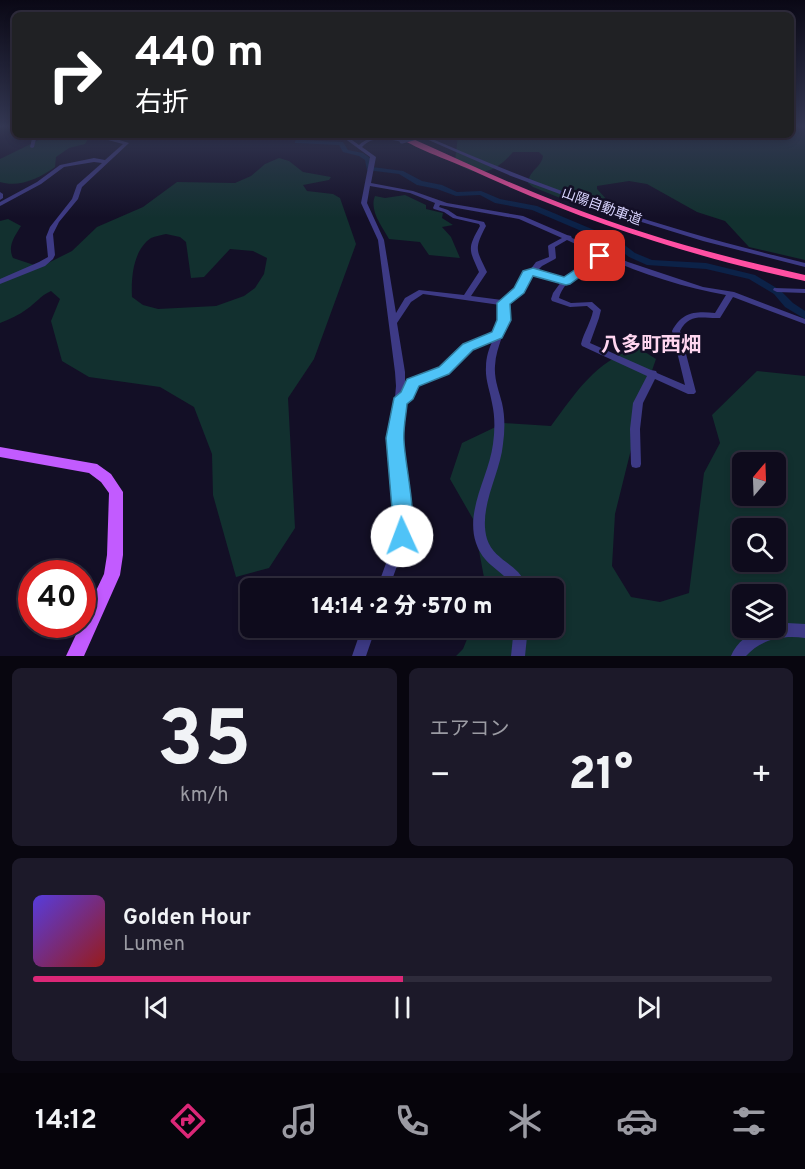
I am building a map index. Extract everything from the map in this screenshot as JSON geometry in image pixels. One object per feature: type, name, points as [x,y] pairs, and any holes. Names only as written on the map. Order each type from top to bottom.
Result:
[{"type":"highway","name":"山陽自動車道","points":[[446,157],[524,191],[626,230],[707,255],[805,276]]},
{"type":"main road","points":[[0,452],[92,468],[106,478],[116,492],[115,555],[112,575],[75,656]]},
{"type":"street","points":[[0,282],[51,258],[49,236],[58,218],[78,196],[79,186],[113,157]]},
{"type":"street","points":[[372,157],[372,170],[364,203],[381,240],[400,372],[400,402],[395,454],[403,520],[402,536],[387,578]]},
{"type":"street","points":[[469,157],[611,212],[674,232],[805,265]]},
{"type":"street","points":[[0,204],[39,183],[62,166],[94,160],[107,162]]},
{"type":"street","points":[[368,184],[411,192],[439,202],[521,217],[644,271],[702,289],[731,294],[805,322]]},
{"type":"street","points":[[439,202],[436,208],[455,217],[482,223],[483,226],[473,251],[483,272],[467,297]]},
{"type":"street","points":[[515,578],[492,561],[486,553],[478,524],[498,446],[499,412],[492,388],[490,367],[497,335],[504,320],[504,303],[519,290],[528,274],[533,272],[538,264],[549,262],[553,258],[551,246],[569,237]]},
{"type":"street","points":[[606,254],[566,281],[556,291],[555,299],[570,305],[589,304],[597,310],[597,315],[587,331],[585,344],[691,392],[676,331],[680,322],[688,316],[717,316],[731,294]]},
{"type":"street","points":[[533,272],[566,281]]},
{"type":"street","points":[[777,290],[805,291]]},
{"type":"street","points":[[393,323],[408,300],[422,292],[504,303]]},
{"type":"street","points":[[400,402],[407,396],[413,383],[444,371],[468,347],[497,335]]},
{"type":"street","points":[[636,464],[634,429],[638,403],[653,373]]},
{"type":"street","points":[[738,656],[742,649],[758,638],[792,628],[805,631]]},
{"type":"street","points":[[359,656],[365,638]]},
{"type":"street","points":[[518,656],[520,638]]},
{"type":"green space","points":[[5,157],[57,157],[55,167],[43,175],[15,184],[0,182],[0,159]]},
{"type":"green space","points":[[456,157],[509,157],[493,168],[478,172],[471,171],[455,161]]},
{"type":"green space","points":[[543,157],[805,157],[805,260],[749,247],[725,221],[697,212],[647,184],[629,181],[597,186],[609,202],[608,212],[580,206],[528,183]]},
{"type":"green space","points":[[279,158],[289,161],[303,172],[331,177],[329,180],[303,185],[307,191],[333,194],[340,198],[356,244],[314,359],[288,398],[295,528],[269,568],[236,577],[213,495],[212,454],[194,407],[160,387],[89,377],[62,361],[51,321],[60,299],[51,291],[21,313],[0,323],[0,221],[8,219],[21,226],[11,245],[13,258],[37,266],[44,265],[72,251],[97,227],[143,207],[177,182],[235,183],[251,176],[265,164]],"holes":[[[166,234],[180,237],[186,242],[191,278],[204,277],[230,249],[253,251],[267,258],[264,274],[255,288],[244,296],[216,306],[158,309],[143,305],[132,297],[134,265],[140,250],[154,237]]]},
{"type":"green space","points":[[405,195],[426,205],[426,209],[443,213],[442,218],[453,225],[442,227],[451,237],[460,258],[429,255],[420,242],[389,239],[375,213],[375,196],[385,198]]},
{"type":"green space","points":[[637,347],[656,359],[647,385],[615,514],[612,566],[631,597],[660,602],[689,593],[704,473],[720,443],[712,415],[757,371],[805,376],[805,656],[456,656],[463,649],[468,638],[564,638],[564,578],[484,578],[473,519],[450,479],[462,443],[504,423],[551,426],[588,379],[609,361]]},
{"type":"waterway","points":[[365,157],[368,159],[369,169],[401,172],[420,183],[456,194],[481,193],[498,201],[534,208],[615,242],[632,255],[650,263],[706,266],[752,277],[777,292],[789,305],[805,316]]},
{"type":"district","name":"八多町西畑","points":[[651,344]]},
{"type":"route","points":[[402,536],[403,520],[395,438],[400,402],[407,396],[413,383],[444,371],[468,347],[497,335],[504,320],[504,303],[508,297],[519,290],[528,274],[533,272],[566,281],[600,256]]}]
